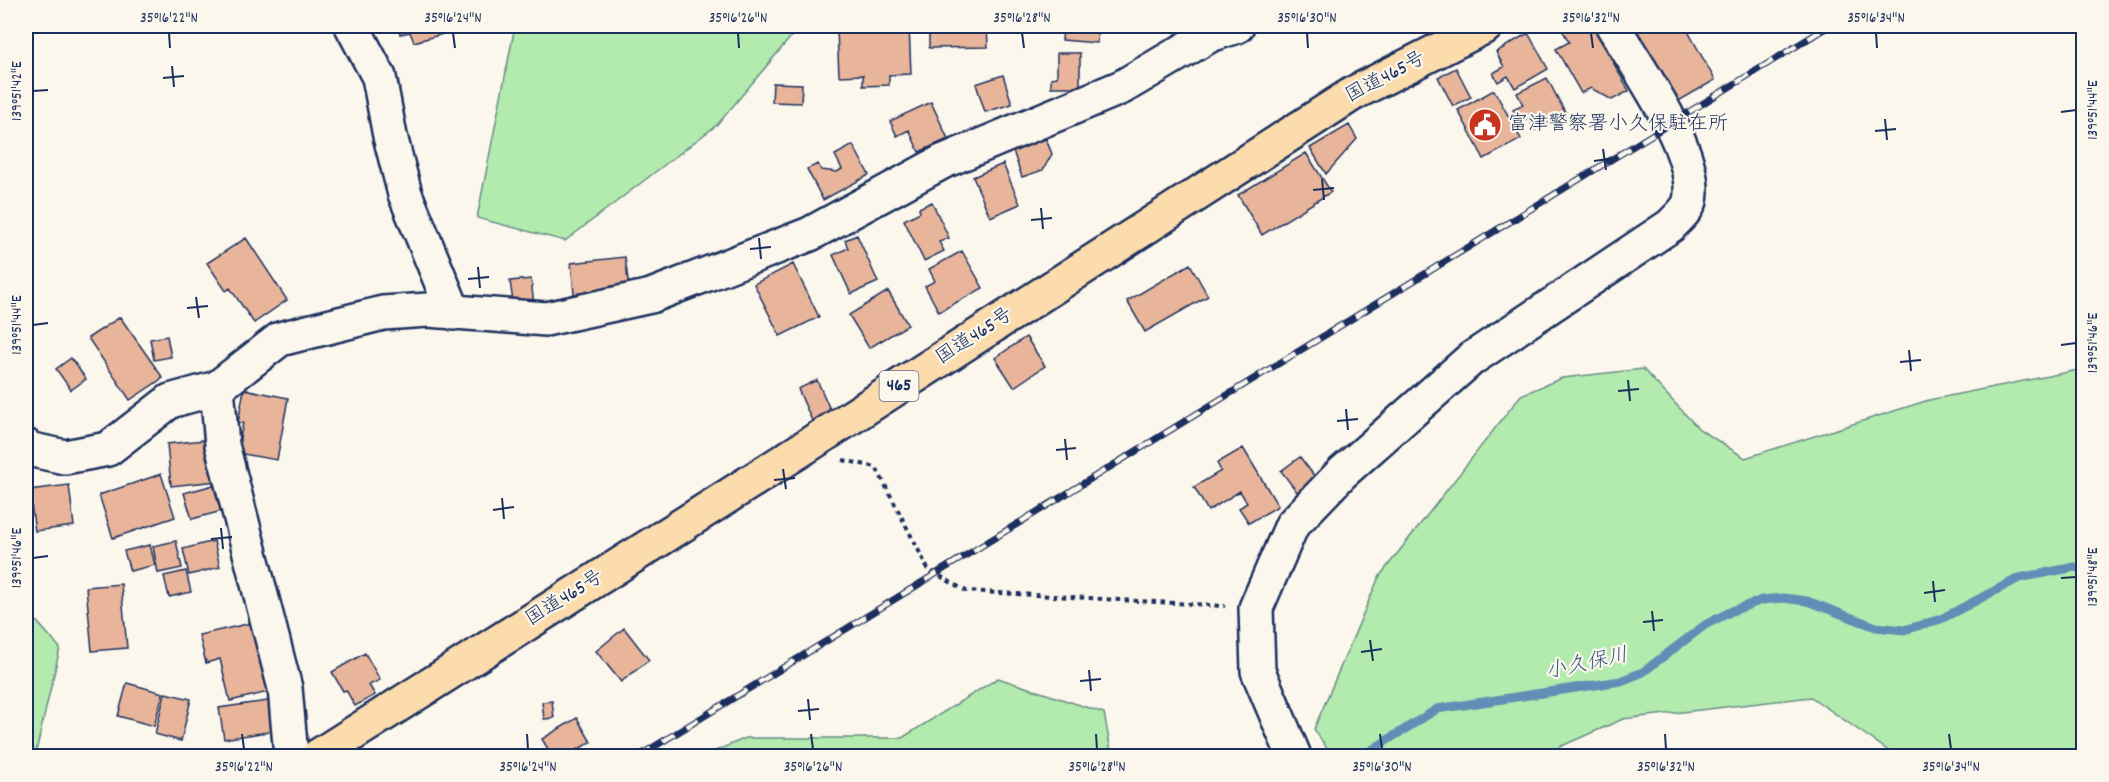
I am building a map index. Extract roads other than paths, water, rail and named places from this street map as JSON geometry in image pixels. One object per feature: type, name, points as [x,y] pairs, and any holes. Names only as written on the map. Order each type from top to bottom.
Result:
[{"type":"highway","name":"国道465号","points":[[318,756],[799,451],[1354,93],[1486,26]]},
{"type":"street","points":[[352,26],[379,77],[390,136],[405,194],[454,314]]},
{"type":"street","points":[[26,446],[28,449],[65,457],[108,449],[170,401],[218,388],[280,339],[382,313],[428,310],[454,314],[546,318],[651,296],[810,234],[942,162],[1122,87],[1210,35],[1237,26]]},
{"type":"street","points":[[1294,756],[1258,671],[1256,608],[1292,525],[1341,474],[1470,359],[1670,226],[1690,203],[1690,173],[1678,138],[1613,26]]},
{"type":"street","points":[[218,388],[222,445],[285,688],[291,756]]},
{"type":"waterway","name":"小久保川","points":[[1362,756],[1437,709],[1621,681],[1643,672],[1705,625],[1732,611],[1762,600],[1783,598],[1807,601],[1876,627],[1904,630],[1941,619],[2019,578],[2075,567],[2084,570]]},
{"type":"railway","points":[[639,756],[1829,26]]},
{"type":"place","name":"富津警察署小久保駐在所","points":[[1485,125]]}]
